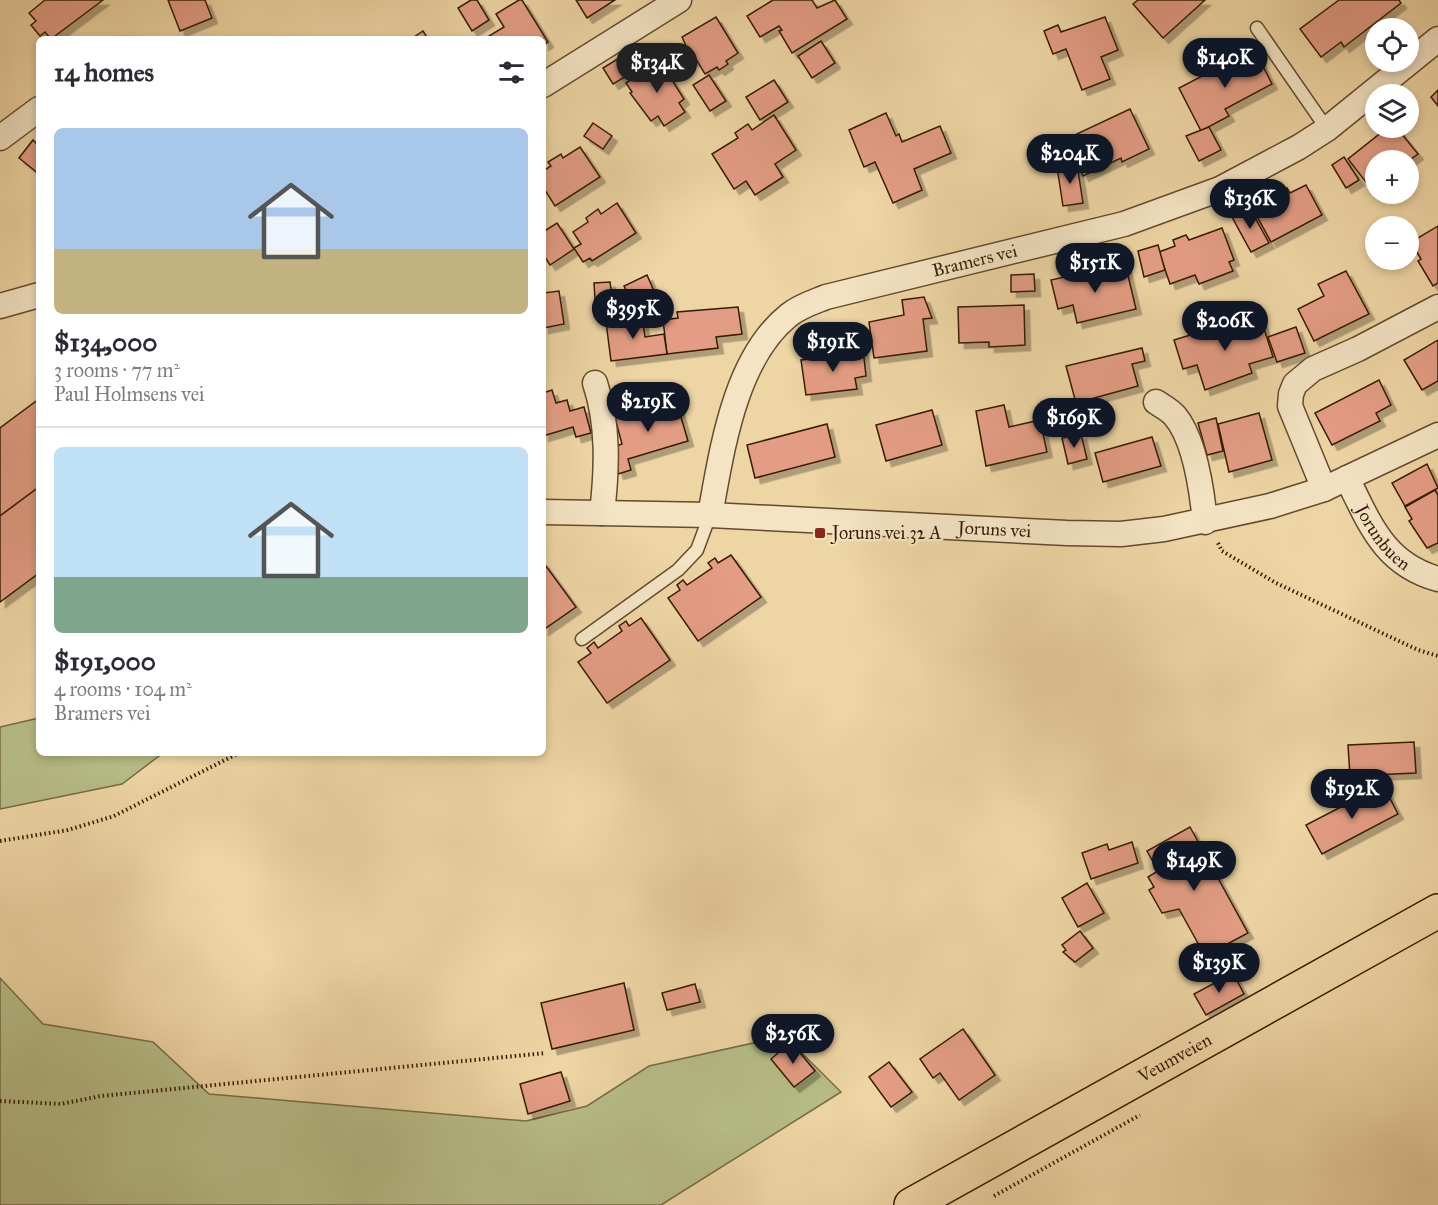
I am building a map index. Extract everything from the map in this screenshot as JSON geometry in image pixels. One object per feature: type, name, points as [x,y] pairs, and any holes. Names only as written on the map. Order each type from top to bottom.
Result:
[{"type":"main road","name":"Veumveien","points":[[911,1205],[1438,911]]},
{"type":"street","points":[[546,84],[679,0]]},
{"type":"street","name":"Bramers vei","points":[[710,515],[725,437],[738,394],[766,341],[790,314],[826,297],[1066,240],[1175,207],[1220,189],[1264,167],[1326,129],[1438,39]]},
{"type":"street","points":[[0,138],[36,111]]},
{"type":"street","points":[[0,306],[36,296]]},
{"type":"street","points":[[1324,489],[1290,406],[1295,384],[1313,369],[1358,349],[1438,307]]},
{"type":"street","points":[[595,382],[604,426],[606,473],[602,513]]},
{"type":"street","points":[[1156,402],[1174,414],[1183,428],[1202,492],[1205,522]]},
{"type":"street","name":"Joruns vei","points":[[546,512],[710,515],[1121,534],[1205,522],[1324,489],[1438,435]]},
{"type":"street","name":"Jorunbuen","points":[[1347,478],[1372,529],[1389,552],[1406,567],[1438,579]]},
{"type":"lane","points":[[1257,28],[1326,129]]},
{"type":"lane","points":[[582,639],[678,570],[697,550],[710,515]]},
{"type":"path","points":[[1205,522],[1222,551],[1276,583],[1418,651],[1438,656]]},
{"type":"path","points":[[0,840],[18,840],[68,830],[114,816],[233,756]]},
{"type":"path","points":[[0,1101],[61,1104],[112,1095],[546,1053]]},
{"type":"green space","points":[[36,719],[36,756],[159,756],[122,784],[0,809],[0,727]]},
{"type":"green space","points":[[0,978],[43,1024],[153,1042],[209,1094],[526,1121],[587,1106],[649,1066],[785,1036],[841,1092],[661,1205],[0,1205]]},
{"type":"building","points":[[45,0],[103,0],[55,36],[48,36],[45,32],[40,36],[31,25],[36,21],[29,13]]},
{"type":"building","points":[[168,0],[205,0],[212,18],[180,31]]},
{"type":"building","points":[[471,0],[477,0],[489,20],[472,31],[458,8]]},
{"type":"building","points":[[522,0],[544,36],[489,36],[504,27],[496,14]]},
{"type":"building","points":[[576,0],[615,0],[587,18]]},
{"type":"building","points":[[773,0],[812,0],[817,8],[835,0],[847,19],[792,53],[779,31],[782,30],[779,26],[760,37],[747,16]]},
{"type":"building","points":[[1138,0],[1205,0],[1163,38],[1133,4]]},
{"type":"building","points":[[1339,0],[1399,0],[1401,3],[1382,18],[1365,18],[1365,31],[1344,47],[1341,42],[1321,57],[1300,29]]},
{"type":"building","points":[[716,17],[738,53],[726,61],[728,64],[719,70],[717,67],[705,74],[696,59],[693,61],[682,37]]},
{"type":"building","points":[[1105,17],[1118,50],[1101,57],[1110,79],[1082,90],[1066,49],[1053,54],[1044,31],[1058,25],[1061,32]]},
{"type":"building","points":[[423,31],[426,36],[416,36]]},
{"type":"building","points":[[821,41],[835,63],[812,78],[798,56]]},
{"type":"building","points":[[635,48],[645,65],[613,84],[603,68]]},
{"type":"building","points":[[1254,49],[1272,84],[1225,109],[1229,116],[1201,131],[1179,88]]},
{"type":"building","points":[[660,61],[684,99],[679,103],[685,112],[664,126],[658,116],[651,121],[630,93],[632,92],[626,83]]},
{"type":"building","points":[[709,75],[726,101],[710,111],[693,85]]},
{"type":"building","points":[[774,80],[788,102],[760,120],[746,97]]},
{"type":"building","points":[[1438,90],[1438,106],[1431,97]]},
{"type":"building","points":[[1130,109],[1149,149],[1122,162],[1121,158],[1083,176],[1066,139]]},
{"type":"building","points":[[886,113],[896,136],[899,134],[902,142],[940,126],[951,153],[914,169],[922,190],[893,203],[875,162],[864,167],[849,130]]},
{"type":"building","points":[[774,115],[796,150],[775,164],[783,177],[755,195],[746,181],[734,189],[712,154],[738,138],[735,133],[748,124],[752,130]]},
{"type":"building","points":[[593,123],[612,136],[603,149],[584,136]]},
{"type":"building","points":[[1209,127],[1221,150],[1199,161],[1186,136]]},
{"type":"building","points":[[1374,138],[1405,138],[1415,150],[1365,150],[1365,181],[1348,159]]},
{"type":"building","points":[[33,140],[36,143],[36,172],[19,158]]},
{"type":"building","points":[[580,147],[600,177],[555,206],[546,192],[546,169],[551,166],[548,162],[561,154],[563,158]]},
{"type":"building","points":[[1344,157],[1359,180],[1346,188],[1332,165]]},
{"type":"building","points":[[1077,164],[1083,203],[1063,206],[1057,167]]},
{"type":"building","points":[[1306,185],[1322,215],[1271,242],[1252,207],[1287,188],[1290,193]]},
{"type":"building","points":[[617,203],[636,233],[592,261],[590,258],[583,262],[574,248],[581,244],[573,232],[588,222],[586,218],[598,209],[601,214]]},
{"type":"building","points":[[1249,207],[1269,243],[1251,252],[1232,217]]},
{"type":"building","points":[[557,223],[574,249],[550,265],[546,259],[546,230]]},
{"type":"building","points":[[1438,226],[1438,283],[1433,286],[1419,263],[1421,259],[1419,237]]},
{"type":"building","points":[[1222,228],[1234,260],[1229,262],[1233,271],[1199,284],[1195,275],[1170,284],[1159,252],[1175,246],[1173,240],[1186,235],[1189,240]]},
{"type":"building","points":[[1158,245],[1165,270],[1144,277],[1138,251]]},
{"type":"building","points":[[1126,267],[1136,309],[1077,323],[1073,305],[1058,309],[1051,280],[1095,270],[1096,274]]},
{"type":"building","points":[[1346,271],[1369,314],[1314,341],[1298,309],[1324,296],[1318,284]]},
{"type":"building","points":[[1034,274],[1035,291],[1011,292],[1011,275]]},
{"type":"building","points":[[647,275],[654,291],[632,302],[624,286]]},
{"type":"building","points":[[610,282],[612,297],[595,299],[594,283]]},
{"type":"building","points":[[559,291],[564,324],[546,327],[546,293]]},
{"type":"building","points":[[924,297],[932,318],[923,319],[927,351],[874,358],[869,322],[904,315],[902,300]]},
{"type":"building","points":[[1024,305],[1025,345],[989,347],[989,342],[959,343],[958,307]]},
{"type":"building","points":[[738,307],[742,334],[716,337],[718,348],[667,354],[663,320],[678,318],[677,312]]},
{"type":"building","points":[[642,317],[645,337],[664,334],[667,354],[611,361],[606,322]]},
{"type":"building","points":[[1261,319],[1273,357],[1249,364],[1252,373],[1205,390],[1197,365],[1183,369],[1174,340],[1236,321],[1238,326]]},
{"type":"building","points":[[1296,327],[1305,353],[1277,362],[1268,337]]},
{"type":"building","points":[[1438,340],[1438,381],[1422,390],[1404,360]]},
{"type":"building","points":[[1142,348],[1145,361],[1132,364],[1138,386],[1076,403],[1066,366]]},
{"type":"building","points":[[863,349],[866,376],[855,378],[857,389],[806,395],[801,360],[851,354],[850,350]]},
{"type":"building","points":[[1379,380],[1391,405],[1376,413],[1380,421],[1332,445],[1315,413]]},
{"type":"building","points":[[552,390],[556,403],[567,400],[570,411],[584,407],[591,433],[576,437],[573,427],[546,435],[546,392]]},
{"type":"building","points":[[676,400],[688,441],[628,459],[631,470],[618,474],[610,448],[622,444],[615,418]]},
{"type":"building","points":[[36,401],[36,489],[0,516],[0,428]]},
{"type":"building","points":[[1004,405],[1009,427],[1040,420],[1047,452],[986,466],[976,411]]},
{"type":"building","points":[[932,410],[942,445],[886,461],[876,425]]},
{"type":"building","points":[[1259,413],[1272,460],[1229,472],[1218,424]]},
{"type":"building","points":[[1216,418],[1223,451],[1207,455],[1198,423]]},
{"type":"building","points":[[827,424],[835,457],[755,478],[747,445]]},
{"type":"building","points":[[1081,434],[1087,459],[1068,464],[1062,438]]},
{"type":"building","points":[[1152,437],[1161,466],[1103,482],[1095,453]]},
{"type":"building","points":[[1427,464],[1438,488],[1405,506],[1392,483]]},
{"type":"building","points":[[36,489],[36,575],[0,602],[0,516]]},
{"type":"building","points":[[1435,490],[1438,495],[1438,543],[1427,548],[1409,521],[1412,519],[1405,507]]},
{"type":"building","points":[[731,555],[761,597],[698,641],[668,598],[680,590],[677,585],[683,580],[687,585],[712,568],[708,563],[715,558],[718,563]]},
{"type":"building","points":[[546,566],[576,607],[546,628]]},
{"type":"building","points":[[641,618],[670,660],[607,703],[578,662],[591,653],[587,648],[594,642],[598,648],[622,631],[619,626],[626,621],[629,626]]},
{"type":"building","points":[[1414,742],[1416,773],[1350,776],[1348,745]]},
{"type":"building","points":[[1383,785],[1398,814],[1322,854],[1306,825]]},
{"type":"building","points":[[1190,827],[1248,933],[1205,956],[1179,909],[1162,913],[1149,890],[1154,887],[1148,877],[1158,871],[1147,851]]},
{"type":"building","points":[[1132,842],[1138,863],[1091,879],[1082,853],[1107,844],[1109,850]]},
{"type":"building","points":[[1087,883],[1104,913],[1078,927],[1062,898]]},
{"type":"building","points":[[1080,931],[1093,948],[1075,962],[1063,952],[1066,950],[1062,945]]},
{"type":"building","points":[[1233,973],[1244,994],[1206,1015],[1194,994]]},
{"type":"building","points":[[624,983],[634,1030],[552,1049],[541,1003]]},
{"type":"building","points":[[695,984],[700,1002],[667,1010],[662,993]]},
{"type":"building","points":[[963,1029],[995,1075],[959,1100],[940,1073],[933,1078],[920,1059]]},
{"type":"building","points":[[791,1042],[815,1071],[794,1087],[771,1059]]},
{"type":"building","points":[[889,1062],[912,1092],[891,1107],[869,1077]]},
{"type":"building","points":[[561,1072],[570,1101],[528,1114],[520,1084]]},
{"type":"place","name":"Joruns vei 32 A","points":[[820,533]]}]
